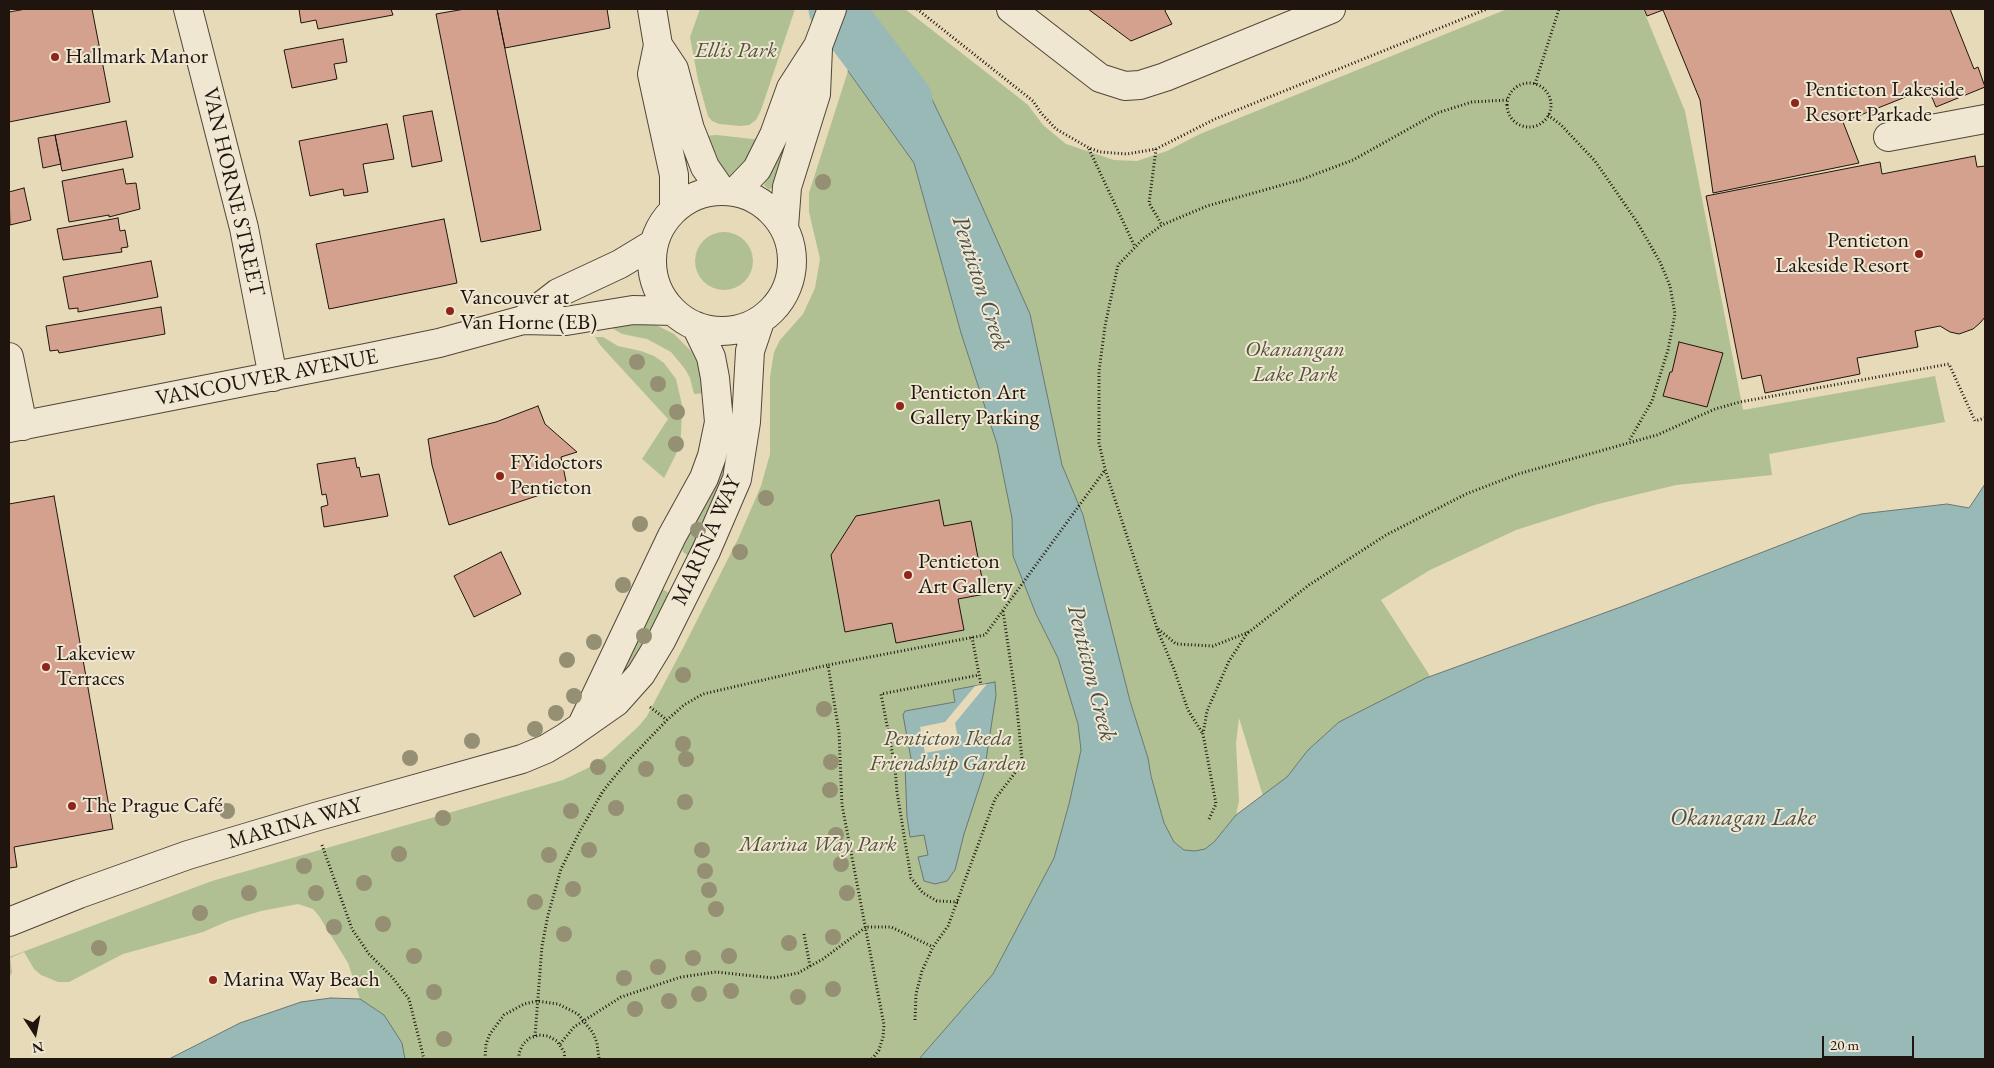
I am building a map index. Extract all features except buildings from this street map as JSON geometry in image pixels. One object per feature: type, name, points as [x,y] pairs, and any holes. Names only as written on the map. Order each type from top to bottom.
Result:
[{"type":"street","name":"VAN HORNE STREET","points":[[188,9],[244,228],[273,376]]},
{"type":"street","points":[[652,9],[658,45],[652,74],[674,175],[674,208]]},
{"type":"street","points":[[729,191],[758,169],[774,135],[791,88],[818,46],[832,9]]},
{"type":"street","points":[[1011,9],[1037,18],[1100,78],[1126,86],[1140,85],[1165,77],[1331,9]]},
{"type":"street","points":[[658,45],[674,70],[690,129],[705,167],[729,191]]},
{"type":"street","points":[[784,226],[787,187],[816,94],[818,46]]},
{"type":"street","points":[[1888,137],[1985,118]]},
{"type":"street","points":[[729,191],[755,199],[772,210],[784,226],[790,240],[793,256],[792,271],[788,286],[781,299],[772,311],[760,321],[739,329],[718,332],[696,326],[684,320],[673,311],[661,297],[654,280],[651,262],[653,244],[658,231],[674,208],[696,195],[729,191]]},
{"type":"street","name":"VANCOUVER AVENUE","points":[[524,320],[558,293],[620,264],[653,244]]},
{"type":"street","name":"VANCOUVER AVENUE","points":[[16,427],[439,343],[524,320],[566,320],[633,310],[673,311]]},
{"type":"street","name":"MARINA WAY","points":[[9,922],[79,894],[188,855],[522,759],[546,749],[616,702],[641,674],[662,641],[710,543],[732,492],[738,472],[746,422],[750,351],[760,321]]},
{"type":"street","name":"MARINA WAY","points":[[581,727],[672,536],[704,478],[712,456],[719,422],[715,378],[711,357],[696,326]]},
{"type":"street","points":[[9,358],[16,427]]},
{"type":"path","points":[[917,9],[1033,101],[1056,129],[1089,148],[1127,154],[1156,149],[1215,119],[1487,9]]},
{"type":"path","points":[[1535,84],[1559,9]]},
{"type":"path","points":[[1521,84],[1535,84],[1542,87],[1550,98],[1551,105],[1548,115],[1540,124],[1534,126],[1520,124],[1509,114],[1507,100],[1514,88],[1521,84]]},
{"type":"path","points":[[1204,734],[1188,710],[1157,628],[1105,469],[1099,444],[1100,362],[1118,265],[1135,247],[1162,225],[1207,206],[1300,180],[1353,160],[1437,113],[1472,102],[1507,100]]},
{"type":"path","points":[[1548,115],[1561,125],[1595,162],[1637,222],[1660,262],[1670,286],[1675,314],[1668,350],[1652,401],[1628,442]]},
{"type":"path","points":[[1089,148],[1135,247]]},
{"type":"path","points":[[1156,149],[1149,203],[1162,225]]},
{"type":"path","points":[[1157,628],[1176,644],[1213,646],[1248,632],[1309,585],[1386,535],[1466,494],[1518,474],[1657,435],[1714,409],[1740,402],[1949,364],[1975,421],[1985,418]]},
{"type":"path","points":[[534,1036],[542,946],[548,915],[561,869],[603,791],[625,764],[667,720],[684,705],[703,694],[828,665],[986,634],[1105,469]]},
{"type":"path","points":[[915,1020],[916,994],[922,971],[933,947],[948,926],[995,799],[1018,769],[1022,759],[1016,699],[1003,611]]},
{"type":"path","points":[[1209,819],[1216,804],[1204,734],[1207,711],[1230,661],[1248,632]]},
{"type":"path","points":[[972,637],[981,685]]},
{"type":"path","points":[[828,665],[839,732],[842,805],[884,1025],[883,1037],[872,1059]]},
{"type":"path","points":[[958,902],[937,901],[923,892],[911,878],[897,792],[896,767],[881,694],[979,674]]},
{"type":"path","points":[[646,703],[667,720]]},
{"type":"path","points":[[320,841],[338,895],[352,929],[369,954],[392,977],[409,999],[424,1059]]},
{"type":"path","points":[[560,1044],[574,1027],[621,997],[681,977],[716,972],[772,978],[798,973],[823,959],[866,927],[891,927],[933,947]]},
{"type":"path","points":[[804,934],[810,966]]},
{"type":"path","points":[[485,1059],[486,1044],[490,1034],[504,1015],[524,1004],[537,1002],[558,1004],[569,1008],[584,1021],[593,1032],[597,1043],[598,1059]]},
{"type":"path","points":[[519,1059],[519,1052],[524,1044],[534,1036],[548,1036],[560,1044],[565,1059]]},
{"type":"green space","name":"Ellis Park","points":[[700,9],[795,9],[761,110],[756,120],[749,125],[719,124],[712,121],[708,116],[698,80],[690,37]]},
{"type":"green space","name":"Okanangan Lake Park","points":[[870,9],[905,9],[1028,105],[1043,125],[1066,144],[1114,160],[1137,161],[1167,151],[1200,134],[1507,9],[1643,9],[1685,111],[1743,410],[1935,376],[1945,422],[1769,454],[1772,475],[1676,485],[1598,504],[1516,530],[1430,570],[1381,600],[1430,676],[1339,722],[1308,750],[1287,777],[1263,796],[1239,718],[1236,743],[1239,801],[1236,815],[1214,842],[1205,849],[1196,851],[1184,850],[1174,842],[1164,823],[1148,758],[1130,701],[1083,515],[1062,465],[1030,314],[960,157],[925,85],[869,14]]},
{"type":"green space","name":"Marina Way Park","points":[[848,71],[914,163],[961,333],[997,444],[1012,518],[1013,557],[1036,614],[1058,658],[1078,724],[1081,750],[1054,858],[993,974],[919,1059],[405,1059],[402,1043],[384,1015],[360,999],[348,963],[319,916],[313,909],[298,904],[261,911],[228,921],[203,932],[123,954],[69,982],[58,982],[41,975],[34,969],[24,952],[10,958],[12,972],[9,978],[9,957],[212,881],[563,780],[588,768],[606,756],[639,726],[647,716],[683,648],[738,539],[761,486],[770,454],[770,377],[774,352],[780,340],[803,314],[815,288],[820,259],[809,212],[809,193]]},
{"type":"green space","points":[[717,135],[761,140],[757,152],[734,175],[730,176],[722,172],[704,136]]},
{"type":"green space","points":[[779,148],[785,148],[773,187],[769,190],[764,185]]},
{"type":"green space","points":[[724,232],[735,234],[748,245],[753,261],[751,272],[740,285],[724,290],[713,288],[700,277],[695,261],[697,250],[708,237]]},
{"type":"green space","points":[[645,323],[656,325],[674,334],[691,351],[697,362],[706,393],[694,394],[690,378],[671,352],[647,339],[622,334],[607,325]]},
{"type":"green space","points":[[595,337],[603,337],[618,346],[654,356],[664,363],[676,379],[682,405],[681,435],[678,450],[664,478],[642,459],[668,419],[600,345]]},
{"type":"green space","points":[[734,406],[728,469],[691,554],[687,555],[682,549],[717,480],[731,407]]},
{"type":"green space","points":[[663,589],[670,594],[656,625],[624,678],[619,677],[660,590]]},
{"type":"water","name":"Okanagan Lake","points":[[869,14],[925,85],[960,157],[1030,314],[1062,465],[1083,515],[1130,701],[1148,758],[1164,823],[1174,842],[1184,850],[1195,851],[1205,849],[1214,842],[1236,815],[1287,777],[1308,750],[1339,722],[1426,678],[1626,605],[1861,514],[1947,504],[1969,508],[1985,484],[1985,1059],[919,1059],[993,974],[1054,858],[1081,750],[1078,724],[1058,658],[1036,614],[1013,556],[1012,518],[997,444],[961,333],[914,163],[848,71]]},
{"type":"water","points":[[995,682],[996,695],[984,773],[964,834],[955,870],[947,881],[935,884],[924,881],[918,857],[928,855],[924,835],[910,837],[907,817],[905,765],[912,764],[903,715],[905,711],[955,702],[953,690]]},
{"type":"water","points":[[331,998],[360,999],[384,1015],[402,1043],[405,1059],[169,1059],[240,1023],[301,1002]]},
{"type":"pier","points":[[987,684],[955,723],[958,738],[951,740],[953,748],[925,753],[920,727],[945,722],[975,686]]},
{"type":"waterway","name":"Penticton Creek","points":[[836,9],[905,100]]},
{"type":"place","name":"Hallmark Manor","points":[[55,57]]},
{"type":"place","name":"Penticton Lakeside Resort Parkade","points":[[1795,103]]},
{"type":"place","name":"Penticton Lakeside Resort","points":[[1919,254]]},
{"type":"place","name":"Vancouver at Van Horne (EB)","points":[[450,311]]},
{"type":"place","name":"Penticton Art Gallery Parking","points":[[900,406]]},
{"type":"place","name":"FYidoctors Penticton","points":[[500,476]]},
{"type":"place","name":"Penticton Art Gallery","points":[[908,575]]},
{"type":"place","name":"Lakeview Terraces","points":[[46,667]]},
{"type":"place","name":"The Prague Café","points":[[72,806]]},
{"type":"place","name":"Marina Way Beach","points":[[213,980]]},
{"type":"park label","name":"Penticton Ikeda Friendship Garden","points":[[948,752]]}]
